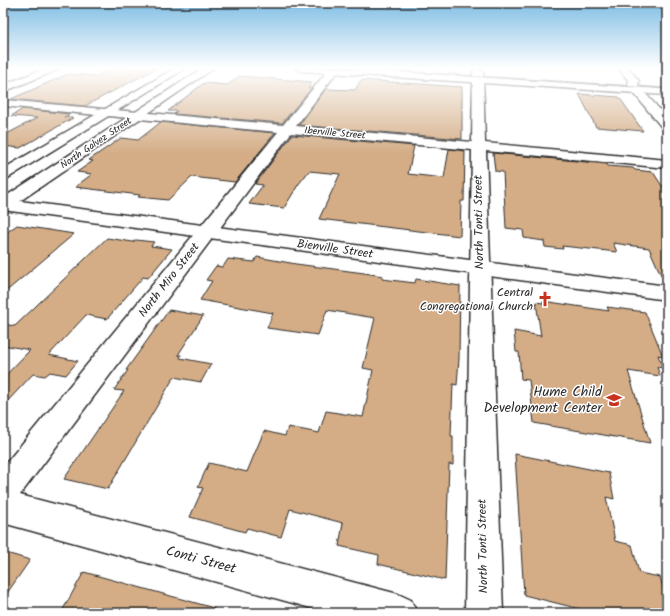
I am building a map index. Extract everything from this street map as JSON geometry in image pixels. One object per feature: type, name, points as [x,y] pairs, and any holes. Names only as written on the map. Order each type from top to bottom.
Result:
[{"type":"street","name":"North Galvez Street","points":[[3,175],[133,97]]},
{"type":"street","name":"North Galvez Street","points":[[6,201],[166,97]]},
{"type":"street","name":"North Miro Street","points":[[3,492],[312,97]]},
{"type":"street","name":"North Tonti Street","points":[[478,97],[484,613]]},
{"type":"street","points":[[644,97],[667,126]]},
{"type":"street","name":"Iberville Street","points":[[3,103],[667,164]]},
{"type":"street","name":"Bienville Street","points":[[6,201],[480,263],[667,293]]},
{"type":"street","name":"Bienville Street","points":[[480,263],[667,281]]},
{"type":"street","name":"Conti Street","points":[[3,507],[398,613]]},
{"type":"building","points":[[16,97],[103,97],[85,106],[11,99]]},
{"type":"building","points":[[186,97],[305,97],[282,123],[174,114],[177,111],[168,111]]},
{"type":"building","points":[[320,97],[462,97],[462,139],[299,125]]},
{"type":"building","points":[[580,97],[619,97],[643,131],[596,127]]},
{"type":"building","points":[[23,109],[70,114],[64,117],[73,118],[20,148],[3,146],[3,136],[37,118],[11,116]]},
{"type":"building","points":[[161,122],[275,133],[235,182],[192,177],[168,200],[75,187],[92,174],[77,172],[93,161],[89,160],[121,138],[138,140]]},
{"type":"building","points":[[292,135],[414,146],[408,174],[444,178],[449,149],[465,151],[464,201],[461,201],[460,236],[319,219],[340,174],[309,171],[298,185],[284,208],[249,204],[263,185],[255,184]]},
{"type":"building","points":[[493,153],[607,164],[608,166],[633,168],[635,170],[653,172],[662,186],[667,186],[667,284],[665,284],[649,248],[613,243],[617,252],[562,246],[563,249],[545,247],[544,241],[524,238],[523,230],[506,228],[503,172],[495,171]]},
{"type":"building","points":[[17,225],[74,234],[3,294],[3,235]]},
{"type":"building","points":[[107,238],[133,242],[136,240],[154,242],[151,246],[172,249],[148,278],[143,277],[107,319],[86,315],[49,355],[78,361],[66,375],[50,372],[45,376],[33,374],[3,406],[3,378],[30,350],[3,345],[3,324],[15,326]]},
{"type":"building","points":[[257,257],[383,276],[382,279],[415,283],[416,279],[460,286],[459,359],[457,385],[453,384],[451,436],[453,436],[453,465],[449,464],[445,580],[378,564],[379,555],[339,546],[343,523],[290,509],[281,537],[247,528],[245,532],[190,517],[203,488],[198,487],[209,463],[247,472],[264,431],[285,436],[288,427],[319,433],[326,411],[363,417],[373,370],[363,368],[375,318],[327,310],[318,335],[267,328],[273,313],[200,300],[212,281],[206,280],[216,266],[223,267],[228,259],[254,262]]},
{"type":"building","points":[[543,301],[609,311],[607,307],[645,312],[663,356],[658,355],[663,368],[657,367],[660,376],[628,371],[650,443],[534,423],[529,380],[521,379],[519,352],[516,352],[514,331],[541,336],[536,302],[543,303]]},
{"type":"building","points":[[169,310],[203,316],[178,355],[181,355],[180,358],[211,364],[201,382],[174,377],[108,489],[64,479],[124,391],[114,390],[128,370],[126,370]]},
{"type":"building","points":[[515,454],[609,473],[614,499],[606,497],[615,541],[632,545],[639,573],[660,577],[667,602],[667,613],[596,613],[524,595]]},
{"type":"building","points":[[3,552],[30,560],[3,599]]},
{"type":"building","points":[[84,572],[214,608],[214,613],[61,613]]},
{"type":"place","name":"Central Congregational Church","points":[[545,299]]},
{"type":"place","name":"Hume Child Development Center","points":[[614,400]]}]
